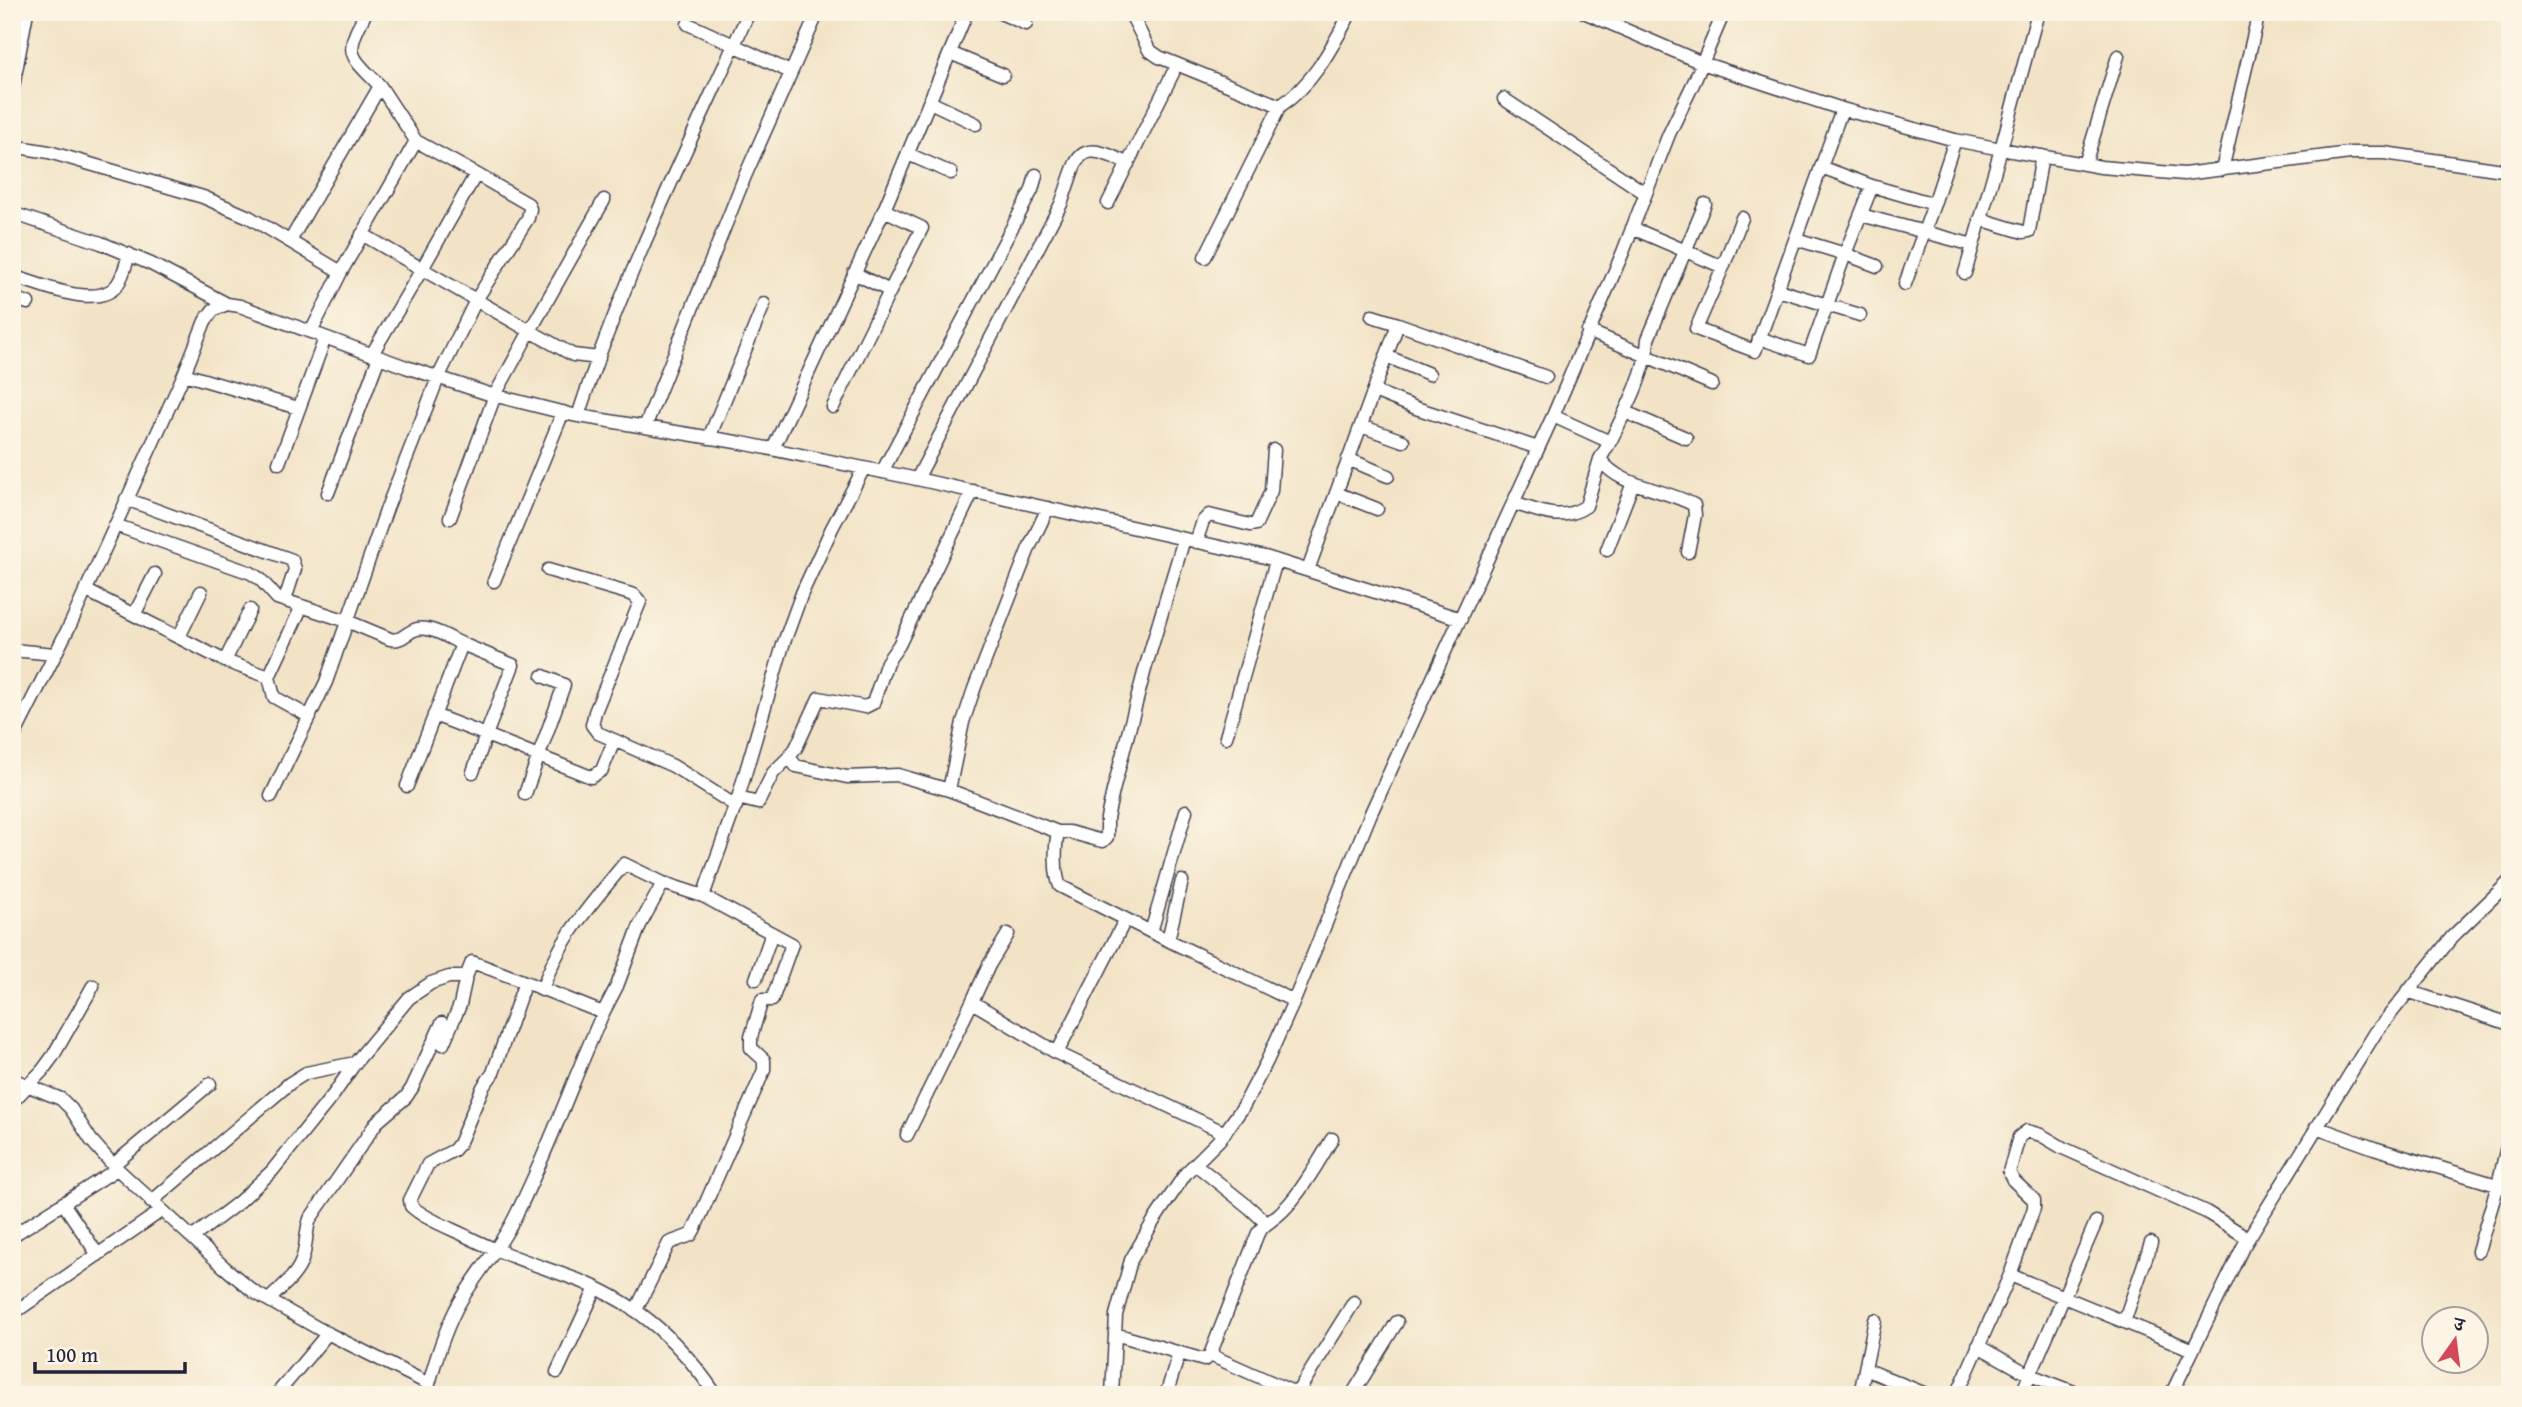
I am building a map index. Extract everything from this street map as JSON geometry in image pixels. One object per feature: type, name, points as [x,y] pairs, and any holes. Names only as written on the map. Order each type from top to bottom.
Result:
[{"type":"street","points":[[12,92],[27,12]]},
{"type":"street","points":[[271,796],[326,682],[438,378],[476,300],[531,213],[528,204],[416,141],[380,86],[355,61],[351,53],[351,43],[366,12]]},
{"type":"street","points":[[578,416],[599,358],[682,158],[749,12]]},
{"type":"street","points":[[645,427],[735,201],[818,12]]},
{"type":"street","points":[[773,449],[884,210],[967,12]]},
{"type":"street","points":[[998,12],[1026,24]]},
{"type":"street","points":[[1130,12],[1149,50],[1159,57],[1280,106]]},
{"type":"street","points":[[1205,257],[1280,106],[1294,97],[1308,81],[1351,12]]},
{"type":"street","points":[[1112,1395],[1120,1295],[1131,1260],[1186,1173],[1225,1133],[1243,1107],[1294,1001],[1366,825],[1553,416],[1669,134],[1724,12]]},
{"type":"street","points":[[1965,273],[2038,12]]},
{"type":"street","points":[[2222,170],[2259,12]]},
{"type":"street","points":[[1592,14],[1702,63],[1842,109],[1955,140],[2085,164],[2184,174],[2361,153],[2384,153],[2510,171]]},
{"type":"street","points":[[688,24],[790,72]]},
{"type":"street","points":[[950,52],[1003,75]]},
{"type":"street","points":[[2085,164],[2118,56]]},
{"type":"street","points":[[1108,203],[1173,74]]},
{"type":"street","points":[[290,241],[380,86]]},
{"type":"street","points":[[1504,99],[1645,193]]},
{"type":"street","points":[[930,102],[976,124]]},
{"type":"street","points":[[1742,218],[1696,329],[1755,351],[1842,109]]},
{"type":"street","points":[[1905,284],[1955,140]]},
{"type":"street","points":[[311,332],[341,272],[416,141]]},
{"type":"street","points":[[12,146],[49,152],[194,194],[248,217],[341,272]]},
{"type":"street","points":[[917,479],[1061,204],[1075,161],[1088,151],[1097,151],[1128,164]]},
{"type":"street","points":[[908,154],[951,173]]},
{"type":"street","points":[[1980,219],[2023,232],[2029,231],[2042,156]]},
{"type":"street","points":[[1821,167],[1872,186],[1934,204]]},
{"type":"street","points":[[328,493],[375,356],[476,174]]},
{"type":"street","points":[[881,472],[1032,190],[1035,174]]},
{"type":"street","points":[[1759,338],[1810,355],[1872,186]]},
{"type":"street","points":[[450,518],[495,396],[604,200]]},
{"type":"street","points":[[1513,503],[1556,517],[1578,512],[1586,506],[1600,459],[1625,412],[1648,355],[1648,339],[1705,204]]},
{"type":"street","points":[[833,407],[922,228],[884,210]]},
{"type":"street","points":[[12,213],[129,254],[227,304],[240,306],[375,356],[495,396],[578,416],[773,449],[1190,540],[1308,570],[1461,619]]},
{"type":"street","points":[[1861,215],[1973,245]]},
{"type":"street","points":[[1632,228],[1723,267]]},
{"type":"street","points":[[362,234],[573,355],[599,358]]},
{"type":"street","points":[[1796,239],[1877,266]]},
{"type":"street","points":[[12,276],[87,297],[106,295],[117,286],[129,254]]},
{"type":"street","points":[[854,273],[890,291]]},
{"type":"street","points":[[1778,290],[1860,315]]},
{"type":"street","points":[[12,298],[28,303]]},
{"type":"street","points":[[12,740],[127,499],[205,321],[213,310],[227,304]]},
{"type":"street","points":[[709,438],[764,304]]},
{"type":"street","points":[[1372,316],[1546,377]]},
{"type":"street","points":[[1308,570],[1398,324]]},
{"type":"street","points":[[1588,331],[1712,384]]},
{"type":"street","points":[[279,463],[325,338]]},
{"type":"street","points":[[1386,356],[1429,374]]},
{"type":"street","points":[[184,374],[298,408]]},
{"type":"street","points":[[1374,391],[1416,408],[1538,448]]},
{"type":"street","points":[[494,582],[563,412]]},
{"type":"street","points":[[1625,412],[1686,438]]},
{"type":"street","points":[[1553,416],[1610,442]]},
{"type":"street","points":[[1361,426],[1403,442]]},
{"type":"street","points":[[789,757],[796,766],[847,777],[898,775],[949,790],[1058,832],[1069,832],[1103,841],[1107,837],[1107,818],[1152,644],[1190,540],[1209,515],[1250,525],[1256,524],[1271,491],[1274,450]]},
{"type":"street","points":[[1348,459],[1388,476]]},
{"type":"street","points":[[1600,459],[1608,471],[1694,505],[1695,515],[1688,552]]},
{"type":"street","points":[[703,896],[737,802],[788,632],[832,528],[864,468]]},
{"type":"street","points":[[1607,550],[1633,482]]},
{"type":"street","points":[[548,570],[634,595],[640,601],[593,718],[592,725],[598,733],[673,766],[737,802],[758,803],[773,774],[796,748],[819,698],[865,707],[873,703],[887,662],[899,645],[973,491]]},
{"type":"street","points":[[1336,494],[1377,509]]},
{"type":"street","points":[[127,499],[292,560],[295,569],[285,600]]},
{"type":"street","points":[[949,790],[963,723],[974,690],[1029,548],[1048,508]]},
{"type":"street","points":[[115,525],[251,573],[277,598],[396,640],[420,628],[430,630],[513,665],[473,772]]},
{"type":"street","points":[[1226,737],[1276,561]]},
{"type":"street","points":[[134,615],[155,574]]},
{"type":"street","points":[[85,590],[225,661],[269,677]]},
{"type":"street","points":[[179,637],[201,592]]},
{"type":"street","points":[[302,606],[269,677],[274,697],[310,717]]},
{"type":"street","points":[[225,661],[250,611]]},
{"type":"street","points":[[408,786],[462,644]]},
{"type":"street","points":[[12,650],[55,654]]},
{"type":"street","points":[[525,794],[564,685],[543,676]]},
{"type":"street","points":[[434,715],[591,777],[602,771],[614,741]]},
{"type":"street","points":[[1150,932],[1186,811]]},
{"type":"street","points":[[1058,832],[1055,845],[1057,879],[1060,886],[1294,1001]]},
{"type":"street","points":[[542,990],[559,947],[624,864],[663,884],[703,896],[792,944],[772,1000],[762,1000],[751,1037],[751,1048],[764,1060],[764,1070],[694,1230],[691,1235],[669,1243],[636,1310]]},
{"type":"street","points":[[1168,940],[1182,881]]},
{"type":"street","points":[[2171,1395],[2248,1238],[2376,1032],[2452,937],[2510,881]]},
{"type":"street","points":[[12,1079],[61,1099],[115,1167],[224,1267],[269,1300],[426,1389],[440,1343],[457,1308],[496,1251],[529,1190],[578,1069],[617,986],[640,925],[663,884]]},
{"type":"street","points":[[1057,1052],[1122,926]]},
{"type":"street","points":[[756,979],[772,933]]},
{"type":"street","points":[[907,1135],[989,965],[1008,934]]},
{"type":"street","points":[[443,1044],[460,1005],[472,962],[603,1013]]},
{"type":"street","points":[[192,1237],[239,1202],[272,1171],[334,1094],[355,1063],[409,999],[420,989],[449,977],[466,977]]},
{"type":"street","points":[[525,982],[493,1073],[483,1087],[459,1144],[428,1164],[410,1200],[414,1209],[496,1251],[596,1288],[636,1310],[655,1323],[684,1350],[716,1395]]},
{"type":"street","points":[[12,1102],[29,1087],[53,1056],[93,986]]},
{"type":"street","points":[[2407,991],[2510,1024]]},
{"type":"street","points":[[972,1002],[1057,1052],[1225,1133]]},
{"type":"street","points":[[269,1300],[296,1272],[302,1261],[310,1219],[377,1122],[406,1097],[412,1088],[442,1023]]},
{"type":"street","points":[[151,1202],[290,1083],[306,1073],[355,1063]]},
{"type":"street","points":[[12,1236],[115,1167],[210,1084]]},
{"type":"street","points":[[2316,1127],[2374,1148],[2504,1187]]},
{"type":"street","points":[[1956,1395],[2010,1275],[2034,1208],[2034,1200],[2013,1180],[2009,1172],[2019,1137],[2027,1131],[2041,1135],[2063,1148],[2206,1212],[2248,1238]]},
{"type":"street","points":[[2478,1251],[2504,1187],[2510,1134]]},
{"type":"street","points":[[1115,1334],[1204,1360],[1210,1355],[1235,1285],[1258,1233],[1265,1222],[1278,1215],[1312,1173],[1332,1139]]},
{"type":"street","points":[[1195,1164],[1265,1222]]},
{"type":"street","points":[[63,1203],[98,1255]]},
{"type":"street","points":[[12,1314],[161,1211]]},
{"type":"street","points":[[2021,1395],[2096,1222]]},
{"type":"street","points":[[2124,1322],[2151,1243]]},
{"type":"street","points":[[2010,1275],[2193,1350]]},
{"type":"street","points":[[557,1372],[596,1288]]},
{"type":"street","points":[[1210,1355],[1299,1394],[1354,1302]]},
{"type":"street","points":[[1860,1395],[1875,1320]]},
{"type":"street","points":[[1352,1395],[1397,1322]]},
{"type":"street","points":[[276,1395],[328,1333]]},
{"type":"street","points":[[1978,1346],[2030,1374],[2082,1395]]},
{"type":"street","points":[[1166,1395],[1179,1354]]},
{"type":"street","points":[[1865,1369],[1928,1395]]}]
